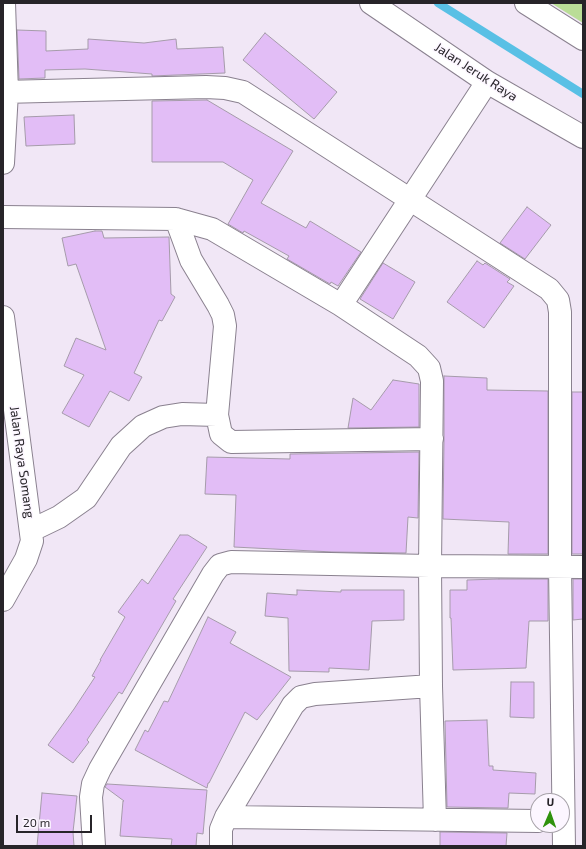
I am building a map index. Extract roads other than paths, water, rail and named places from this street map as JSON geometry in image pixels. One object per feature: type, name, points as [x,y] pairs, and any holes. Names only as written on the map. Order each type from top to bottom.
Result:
[{"type":"street","points":[[3,163],[5,92],[4,3]]},
{"type":"street","name":"Jalan Jeruk Raya","points":[[371,3],[487,82],[583,137]]},
{"type":"street","points":[[526,3],[583,39]]},
{"type":"street","points":[[341,306],[487,82]]},
{"type":"street","points":[[5,92],[206,88],[225,88],[243,92],[549,290],[558,300],[560,312],[560,567],[563,793]]},
{"type":"street","points":[[3,217],[176,219],[212,229],[341,306],[418,356],[428,368],[432,382],[430,566],[431,686],[435,820]]},
{"type":"street","points":[[176,219],[191,260],[223,315],[225,326],[217,415],[221,434],[231,442],[432,439]]},
{"type":"street","name":"Jalan Raya Somang","points":[[3,317],[32,530],[32,541],[26,559],[3,600]]},
{"type":"street","points":[[32,530],[59,517],[86,498],[120,446],[143,426],[164,416],[182,414],[217,415]]},
{"type":"street","points":[[94,846],[91,797],[93,784],[100,769],[213,574],[220,565],[231,562],[583,567]]},
{"type":"street","points":[[221,846],[221,829],[226,817],[293,705],[301,697],[315,694],[431,686]]},
{"type":"street","points":[[226,817],[530,821]]},
{"type":"street","points":[[563,833],[564,846]]},
{"type":"waterway","points":[[438,3],[583,94]]}]
